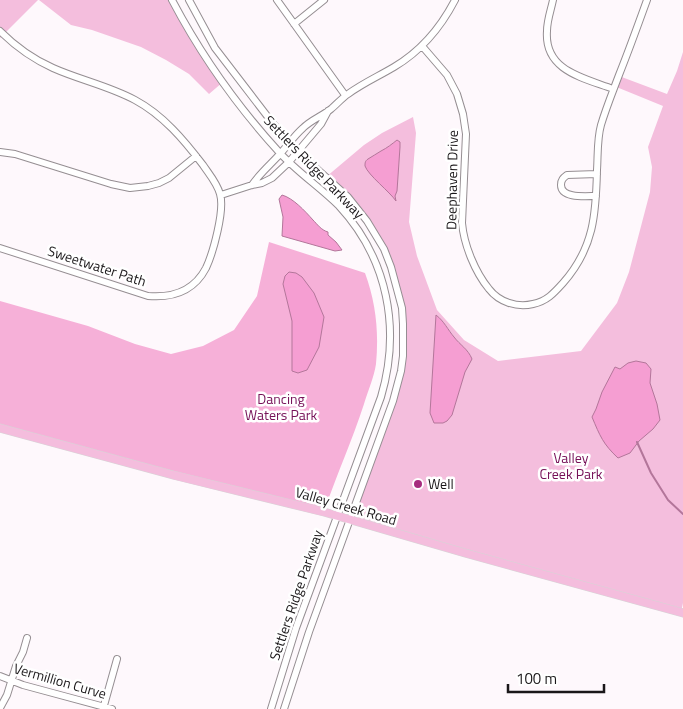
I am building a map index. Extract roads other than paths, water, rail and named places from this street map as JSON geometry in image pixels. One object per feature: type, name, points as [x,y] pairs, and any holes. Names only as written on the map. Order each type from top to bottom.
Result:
[{"type":"main road","name":"Valley Creek Road","points":[[0,428],[337,516],[683,613]]},
{"type":"street","name":"Settlers Ridge Parkway","points":[[172,0],[217,76],[280,153],[339,206],[357,230],[379,270],[389,310],[390,354],[385,382],[296,628],[270,709]]},
{"type":"street","name":"Settlers Ridge Parkway","points":[[188,0],[215,48],[271,121],[297,150],[348,197],[367,221],[384,249],[391,266],[402,308],[403,356],[394,401],[309,632],[284,709]]},
{"type":"street","points":[[277,0],[345,95]]},
{"type":"street","points":[[294,24],[324,0]]},
{"type":"street","points":[[252,184],[289,142],[315,119],[329,110],[345,95],[395,66],[422,46],[442,22],[455,0]]},
{"type":"street","points":[[553,0],[546,35],[548,45],[555,60],[561,67],[573,74],[613,89]]},
{"type":"street","name":"Deephaven Drive","points":[[422,46],[447,75],[457,94],[464,114],[466,134],[462,224],[468,253],[488,289],[494,295],[508,303],[524,306],[541,302],[554,293],[570,276],[583,255],[596,213],[599,132],[613,89],[647,0]]},
{"type":"street","points":[[0,32],[16,46],[52,68],[123,94],[146,106],[176,131],[211,176],[221,195],[252,184],[262,183],[272,178],[289,162],[297,150],[321,124],[329,110]]},
{"type":"street","points":[[0,152],[15,154],[111,184],[130,188],[148,186],[169,178],[196,156]]},
{"type":"street","points":[[596,196],[568,195],[562,191],[561,184],[563,178],[567,175],[597,174]]},
{"type":"street","name":"Sweetwater Path","points":[[0,248],[148,296],[174,295],[194,284],[206,268],[220,220],[221,195]]},
{"type":"street","points":[[0,708],[7,695],[27,638]]},
{"type":"street","points":[[104,708],[117,659]]},
{"type":"street","name":"Vermillion Curve","points":[[0,676],[23,685],[112,709]]},
{"type":"waterway","points":[[637,442],[651,473],[668,500],[683,514]]},
{"type":"place","name":"Well","points":[[418,484]]},
{"type":"park label","name":"Dancing Waters Park","points":[[281,408]]},
{"type":"park label","name":"Valley Creek Park","points":[[571,466]]}]
